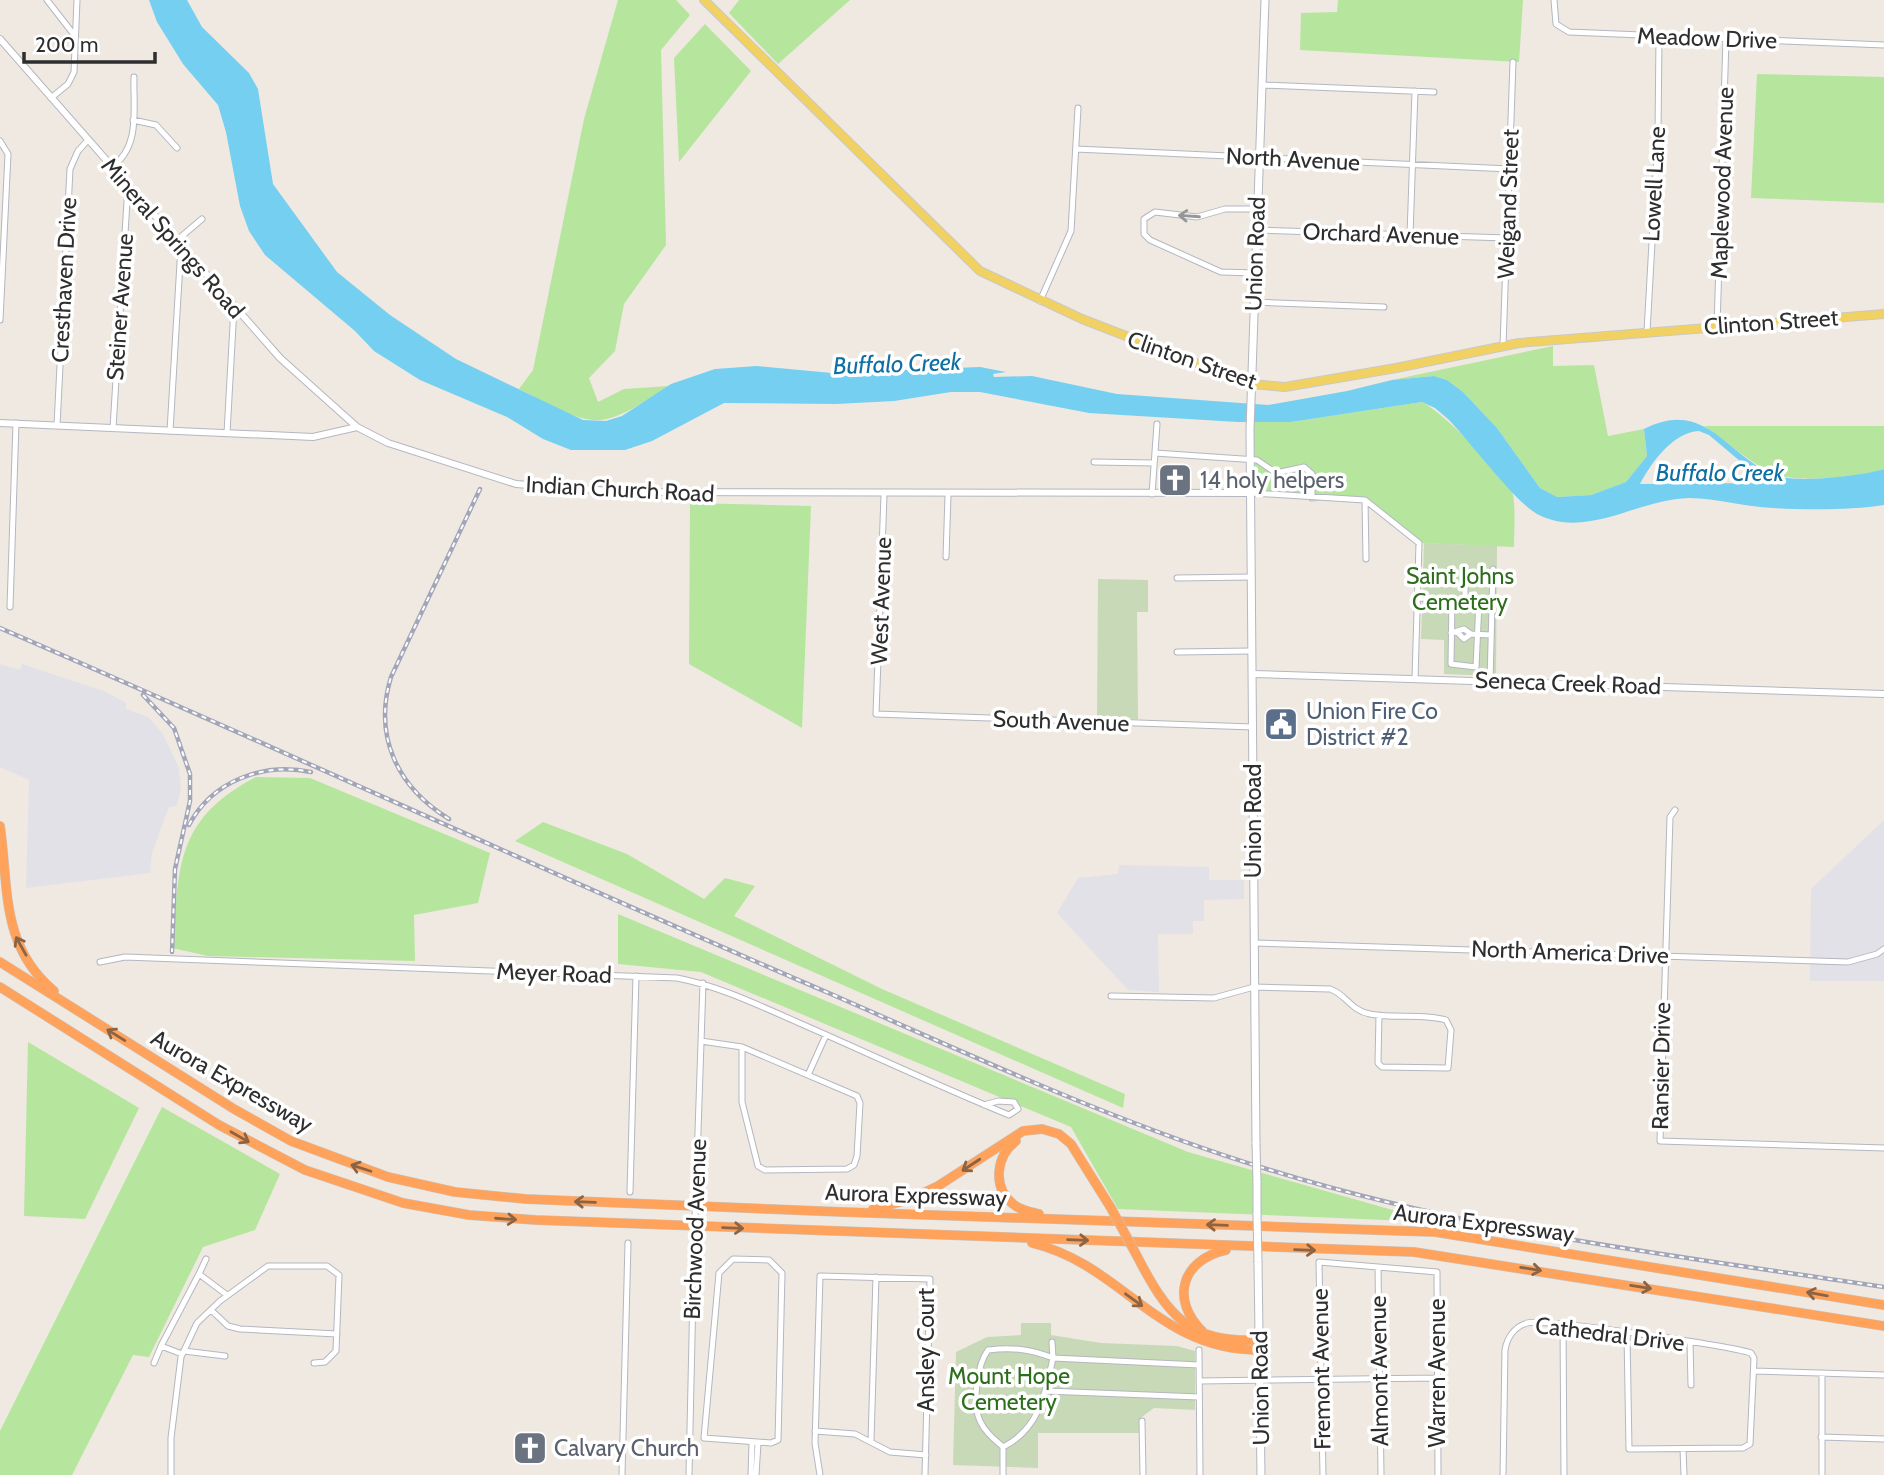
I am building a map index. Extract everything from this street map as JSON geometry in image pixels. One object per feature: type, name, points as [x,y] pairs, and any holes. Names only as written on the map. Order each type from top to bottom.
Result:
[{"type":"highway","points":[[0,826],[6,902],[15,934],[40,976],[83,1014]]},
{"type":"highway","name":"Aurora Expressway","points":[[0,962],[261,1125],[300,1145],[388,1177],[444,1189],[526,1199],[843,1213],[1054,1218],[1435,1233],[1884,1305]]},
{"type":"highway","name":"Aurora Expressway","points":[[0,987],[256,1146],[305,1170],[392,1200],[468,1215],[1450,1256],[1884,1326]]},
{"type":"highway","points":[[843,1213],[883,1208],[908,1200],[938,1186],[1023,1131],[1042,1129],[1059,1134],[1071,1144],[1154,1297],[1184,1333]]},
{"type":"highway","points":[[1054,1218],[1020,1209],[1006,1197],[999,1184],[999,1171],[1007,1148],[1032,1133],[1052,1135],[1068,1146],[1108,1208]]},
{"type":"highway","points":[[1009,1238],[1055,1249],[1075,1258],[1184,1333],[1223,1349],[1259,1345]]},
{"type":"highway","points":[[1207,1336],[1185,1308],[1185,1283],[1197,1262],[1205,1256],[1239,1247]]},
{"type":"highway","points":[[1133,1256],[1163,1301],[1178,1319],[1192,1330],[1207,1336],[1259,1345]]},
{"type":"main road","name":"Clinton Street","points":[[704,0],[969,263],[995,281],[1252,389],[1285,387],[1503,346],[1884,314]]},
{"type":"main road","name":"Union Road","points":[[1261,1475],[1250,430],[1265,0]]},
{"type":"street","points":[[47,0],[71,29],[75,40]]},
{"type":"street","points":[[51,98],[73,76],[77,0]]},
{"type":"street","name":"Meadow Drive","points":[[1554,0],[1556,24],[1562,29],[1660,36],[1884,45]]},
{"type":"street","name":"Lowell Lane","points":[[1647,332],[1658,135],[1660,36]]},
{"type":"street","name":"Mineral Springs Road","points":[[0,39],[287,365],[357,427]]},
{"type":"street","name":"Maplewood Avenue","points":[[1717,327],[1726,39]]},
{"type":"street","name":"Weigand Street","points":[[1503,346],[1513,62]]},
{"type":"street","points":[[112,167],[129,149],[134,77]]},
{"type":"street","points":[[1262,85],[1434,92]]},
{"type":"street","points":[[1410,235],[1415,91]]},
{"type":"street","points":[[1040,301],[1071,231],[1078,108]]},
{"type":"street","points":[[133,120],[156,125],[177,148]]},
{"type":"street","name":"Cresthaven Drive","points":[[57,425],[70,169],[78,151],[89,140]]},
{"type":"street","points":[[0,141],[8,154],[3,206],[0,320]]},
{"type":"street","name":"North Avenue","points":[[1076,149],[1510,169]]},
{"type":"street","name":"Steiner Avenue","points":[[113,428],[128,185]]},
{"type":"street","points":[[1254,273],[1221,272],[1150,240],[1143,228],[1144,219],[1155,212],[1198,217],[1225,209],[1256,209]]},
{"type":"street","points":[[170,431],[178,244],[202,219]]},
{"type":"street","name":"Orchard Avenue","points":[[1256,230],[1507,238]]},
{"type":"street","points":[[1253,302],[1384,307]]},
{"type":"street","points":[[227,433],[234,307]]},
{"type":"street","points":[[0,423],[313,437],[357,427]]},
{"type":"street","points":[[10,607],[16,424]]},
{"type":"street","points":[[1152,494],[1157,424]]},
{"type":"street","name":"Indian Church Road","points":[[357,427],[388,443],[516,484],[667,494],[1252,493]]},
{"type":"street","points":[[1155,453],[1260,461],[1276,473],[1304,467],[1312,474],[1312,498]]},
{"type":"street","points":[[1094,462],[1154,463]]},
{"type":"street","points":[[1252,493],[1365,500],[1419,543],[1415,679]]},
{"type":"street","name":"West Avenue","points":[[877,707],[884,495]]},
{"type":"street","points":[[946,557],[948,495]]},
{"type":"street","points":[[1365,500],[1366,559]]},
{"type":"street","points":[[1465,600],[1465,575],[1468,572],[1493,572],[1490,681]]},
{"type":"street","points":[[1177,578],[1252,577]]},
{"type":"street","points":[[1417,598],[1465,600],[1479,602],[1478,664],[1474,667],[1451,664],[1454,633],[1452,600]]},
{"type":"street","points":[[1454,633],[1464,629],[1471,634],[1491,635]]},
{"type":"street","points":[[1177,652],[1252,651]]},
{"type":"street","name":"Seneca Creek Road","points":[[1253,674],[1884,694]]},
{"type":"street","name":"South Avenue","points":[[877,707],[876,714],[1253,727]]},
{"type":"street","name":"Ransier Drive","points":[[1675,810],[1670,817],[1660,1141],[1884,1148]]},
{"type":"street","name":"North America Drive","points":[[1254,943],[1664,954],[1848,962],[1877,954],[1884,949]]},
{"type":"street","name":"Meyer Road","points":[[100,961],[125,957],[636,976],[703,983],[984,1105],[1009,1115],[1018,1109],[1014,1102],[1007,1100],[984,1105]]},
{"type":"street","points":[[630,1192],[636,976]]},
{"type":"street","name":"Birchwood Avenue","points":[[689,1475],[703,983]]},
{"type":"street","points":[[1111,996],[1214,998],[1254,987],[1330,989],[1338,992],[1353,1009],[1379,1015],[1446,1020],[1451,1030],[1448,1068],[1382,1067],[1378,1063],[1379,1015]]},
{"type":"street","points":[[808,1075],[826,1035]]},
{"type":"street","points":[[702,1041],[741,1047],[857,1096],[860,1103],[857,1156],[854,1165],[847,1168],[765,1170],[758,1166],[742,1102],[741,1047]]},
{"type":"street","points":[[622,1475],[628,1243]]},
{"type":"street","points":[[154,1363],[160,1346],[206,1259]]},
{"type":"street","points":[[733,1259],[769,1260],[782,1273],[778,1440],[755,1443],[704,1438],[719,1273],[733,1259]]},
{"type":"street","name":"Fremont Avenue","points":[[1323,1475],[1320,1262],[1378,1267]]},
{"type":"street","points":[[171,1475],[171,1438],[183,1353],[197,1323],[228,1295],[268,1266],[327,1266],[339,1275],[336,1351],[331,1357],[314,1363]]},
{"type":"street","name":"Warren Avenue","points":[[1378,1267],[1437,1272],[1438,1475]]},
{"type":"street","name":"Almont Avenue","points":[[1378,1267],[1381,1475]]},
{"type":"street","points":[[199,1274],[228,1295]]},
{"type":"street","name":"Ansley Court","points":[[820,1475],[816,1431],[820,1276],[930,1279],[925,1475]]},
{"type":"street","points":[[871,1440],[876,1277]]},
{"type":"street","points":[[211,1310],[228,1326],[240,1329],[337,1334]]},
{"type":"street","name":"Cathedral Drive","points":[[1503,1475],[1506,1343],[1517,1328],[1530,1322],[1563,1324],[1748,1352],[1754,1359],[1754,1371]]},
{"type":"street","points":[[1563,1324],[1564,1475]]},
{"type":"street","points":[[1627,1334],[1629,1450],[1744,1448],[1750,1444],[1754,1371],[1884,1375]]},
{"type":"street","points":[[1003,1447],[1029,1429],[1046,1391],[1053,1358],[1052,1342]]},
{"type":"street","points":[[1690,1343],[1691,1385]]},
{"type":"street","points":[[160,1346],[183,1353],[225,1356]]},
{"type":"street","points":[[1003,1475],[1003,1447],[979,1420],[979,1379],[988,1350],[1031,1349],[1053,1358],[1199,1365]]},
{"type":"street","points":[[1199,1350],[1200,1475]]},
{"type":"street","points":[[1822,1373],[1822,1475]]},
{"type":"street","points":[[1199,1381],[1437,1378]]},
{"type":"street","points":[[1046,1391],[1199,1397]]},
{"type":"street","points":[[1142,1421],[1143,1475]]},
{"type":"street","points":[[816,1431],[850,1433],[871,1440],[897,1454],[926,1455]]},
{"type":"street","points":[[1821,1437],[1884,1439]]},
{"type":"street","points":[[751,1475],[755,1443]]},
{"type":"street","points":[[755,1443],[756,1475]]},
{"type":"street","points":[[1683,1449],[1684,1475]]},
{"type":"shaded area","points":[[0,664],[20,670],[22,664],[104,691],[126,703],[126,709],[148,717],[163,734],[179,768],[181,787],[177,806],[169,807],[152,853],[150,873],[26,888],[29,780],[0,767]]},
{"type":"shaded area","points":[[1884,820],[1884,981],[1810,981],[1811,889]]},
{"type":"shaded area","points":[[1119,865],[1209,867],[1209,880],[1244,880],[1244,899],[1204,900],[1204,921],[1193,921],[1193,934],[1158,934],[1159,992],[1128,990],[1057,913],[1078,878],[1118,874]]},
{"type":"green space","points":[[618,0],[676,0],[690,15],[661,50],[666,245],[624,304],[615,351],[589,378],[598,402],[624,389],[669,386],[625,412],[595,420],[565,412],[519,389],[533,370],[584,119]]},
{"type":"green space","points":[[739,0],[850,0],[778,64],[729,13]]},
{"type":"green space","points":[[1338,0],[1523,0],[1519,62],[1300,50],[1301,13],[1337,12]]},
{"type":"green space","points":[[705,24],[751,71],[679,162],[674,58]]},
{"type":"green space","points":[[1757,74],[1884,77],[1884,203],[1751,198]]},
{"type":"green space","points":[[1553,346],[1553,366],[1594,365],[1608,436],[1644,429],[1647,456],[1626,482],[1591,495],[1557,497],[1540,488],[1497,428],[1463,392],[1447,380],[1434,376],[1392,380]]},
{"type":"green space","points":[[1422,402],[1456,429],[1507,482],[1514,502],[1514,547],[1419,543],[1365,500],[1252,493],[1252,422],[1291,422]]},
{"type":"green space","points":[[1704,426],[1884,426],[1884,469],[1860,475],[1827,478],[1782,476],[1754,463]]},
{"type":"green space","points":[[690,503],[811,506],[802,728],[689,664]]},
{"type":"green space","name":"Saint Johns Cemetery","points":[[1424,543],[1497,546],[1496,676],[1444,674],[1444,640],[1421,639]]},
{"type":"green space","points":[[1098,579],[1148,580],[1148,612],[1137,612],[1138,719],[1097,718]]},
{"type":"green space","points":[[256,777],[310,778],[490,853],[478,903],[414,915],[415,961],[208,956],[172,948],[180,869],[195,828],[209,810],[229,793]]},
{"type":"green space","points":[[543,822],[627,854],[704,899],[725,878],[755,886],[734,916],[882,989],[1125,1094],[1123,1108],[515,841]]},
{"type":"green space","points":[[618,914],[1188,1152],[1435,1222],[1118,1209],[1071,1127],[701,972],[618,964]]},
{"type":"green space","points":[[28,1042],[139,1108],[85,1219],[24,1216]]},
{"type":"green space","points":[[162,1107],[280,1174],[255,1230],[203,1247],[149,1357],[133,1355],[72,1475],[0,1475],[0,1431]]},
{"type":"green space","name":"Mount Hope Cemetery","points":[[1021,1323],[1051,1323],[1051,1335],[1101,1343],[1177,1346],[1195,1351],[1195,1410],[1154,1408],[1139,1419],[1139,1433],[1038,1433],[1038,1468],[953,1465],[956,1352],[987,1337],[1021,1335]]},
{"type":"water","points":[[149,0],[187,0],[202,27],[249,73],[258,89],[273,184],[337,272],[390,315],[456,359],[583,420],[606,421],[622,416],[671,384],[715,369],[757,366],[832,373],[980,367],[1006,372],[993,374],[994,377],[1032,376],[1117,394],[1268,405],[1392,380],[1434,376],[1447,380],[1463,392],[1497,428],[1540,488],[1557,497],[1591,495],[1626,482],[1647,456],[1644,429],[1666,421],[1684,420],[1715,433],[1759,467],[1777,476],[1799,479],[1830,478],[1884,469],[1884,505],[1844,509],[1785,509],[1689,498],[1651,504],[1595,520],[1576,523],[1557,521],[1529,509],[1448,419],[1422,402],[1291,422],[1238,422],[1089,413],[980,392],[951,392],[894,401],[836,404],[724,403],[652,441],[625,450],[571,450],[543,439],[507,417],[420,380],[374,351],[355,331],[265,255],[249,231],[240,206],[218,105],[183,64],[157,22]],"holes":[[[1699,431],[1709,435],[1766,483],[1640,484],[1657,458],[1680,437]]]},
{"type":"railway","points":[[449,819],[415,792],[403,776],[388,739],[386,699],[391,677],[480,489]]},
{"type":"railway","points":[[0,628],[993,1065],[1103,1111],[1214,1152],[1345,1192],[1498,1226],[1652,1253],[1884,1287]]},
{"type":"railway","points":[[143,695],[174,728],[190,774],[190,801],[175,869],[172,952]]},
{"type":"railway","points":[[189,825],[211,797],[241,778],[275,770],[311,772]]},
{"type":"place","name":"14 holy helpers","points":[[1175,480]]},
{"type":"place","name":"Union Fire Co District #2","points":[[1281,724]]},
{"type":"place","name":"Calvary Church","points":[[530,1448]]},
{"type":"water label","name":"Buffalo Creek","points":[[897,364]]},
{"type":"water label","name":"Buffalo Creek","points":[[1720,473]]}]
